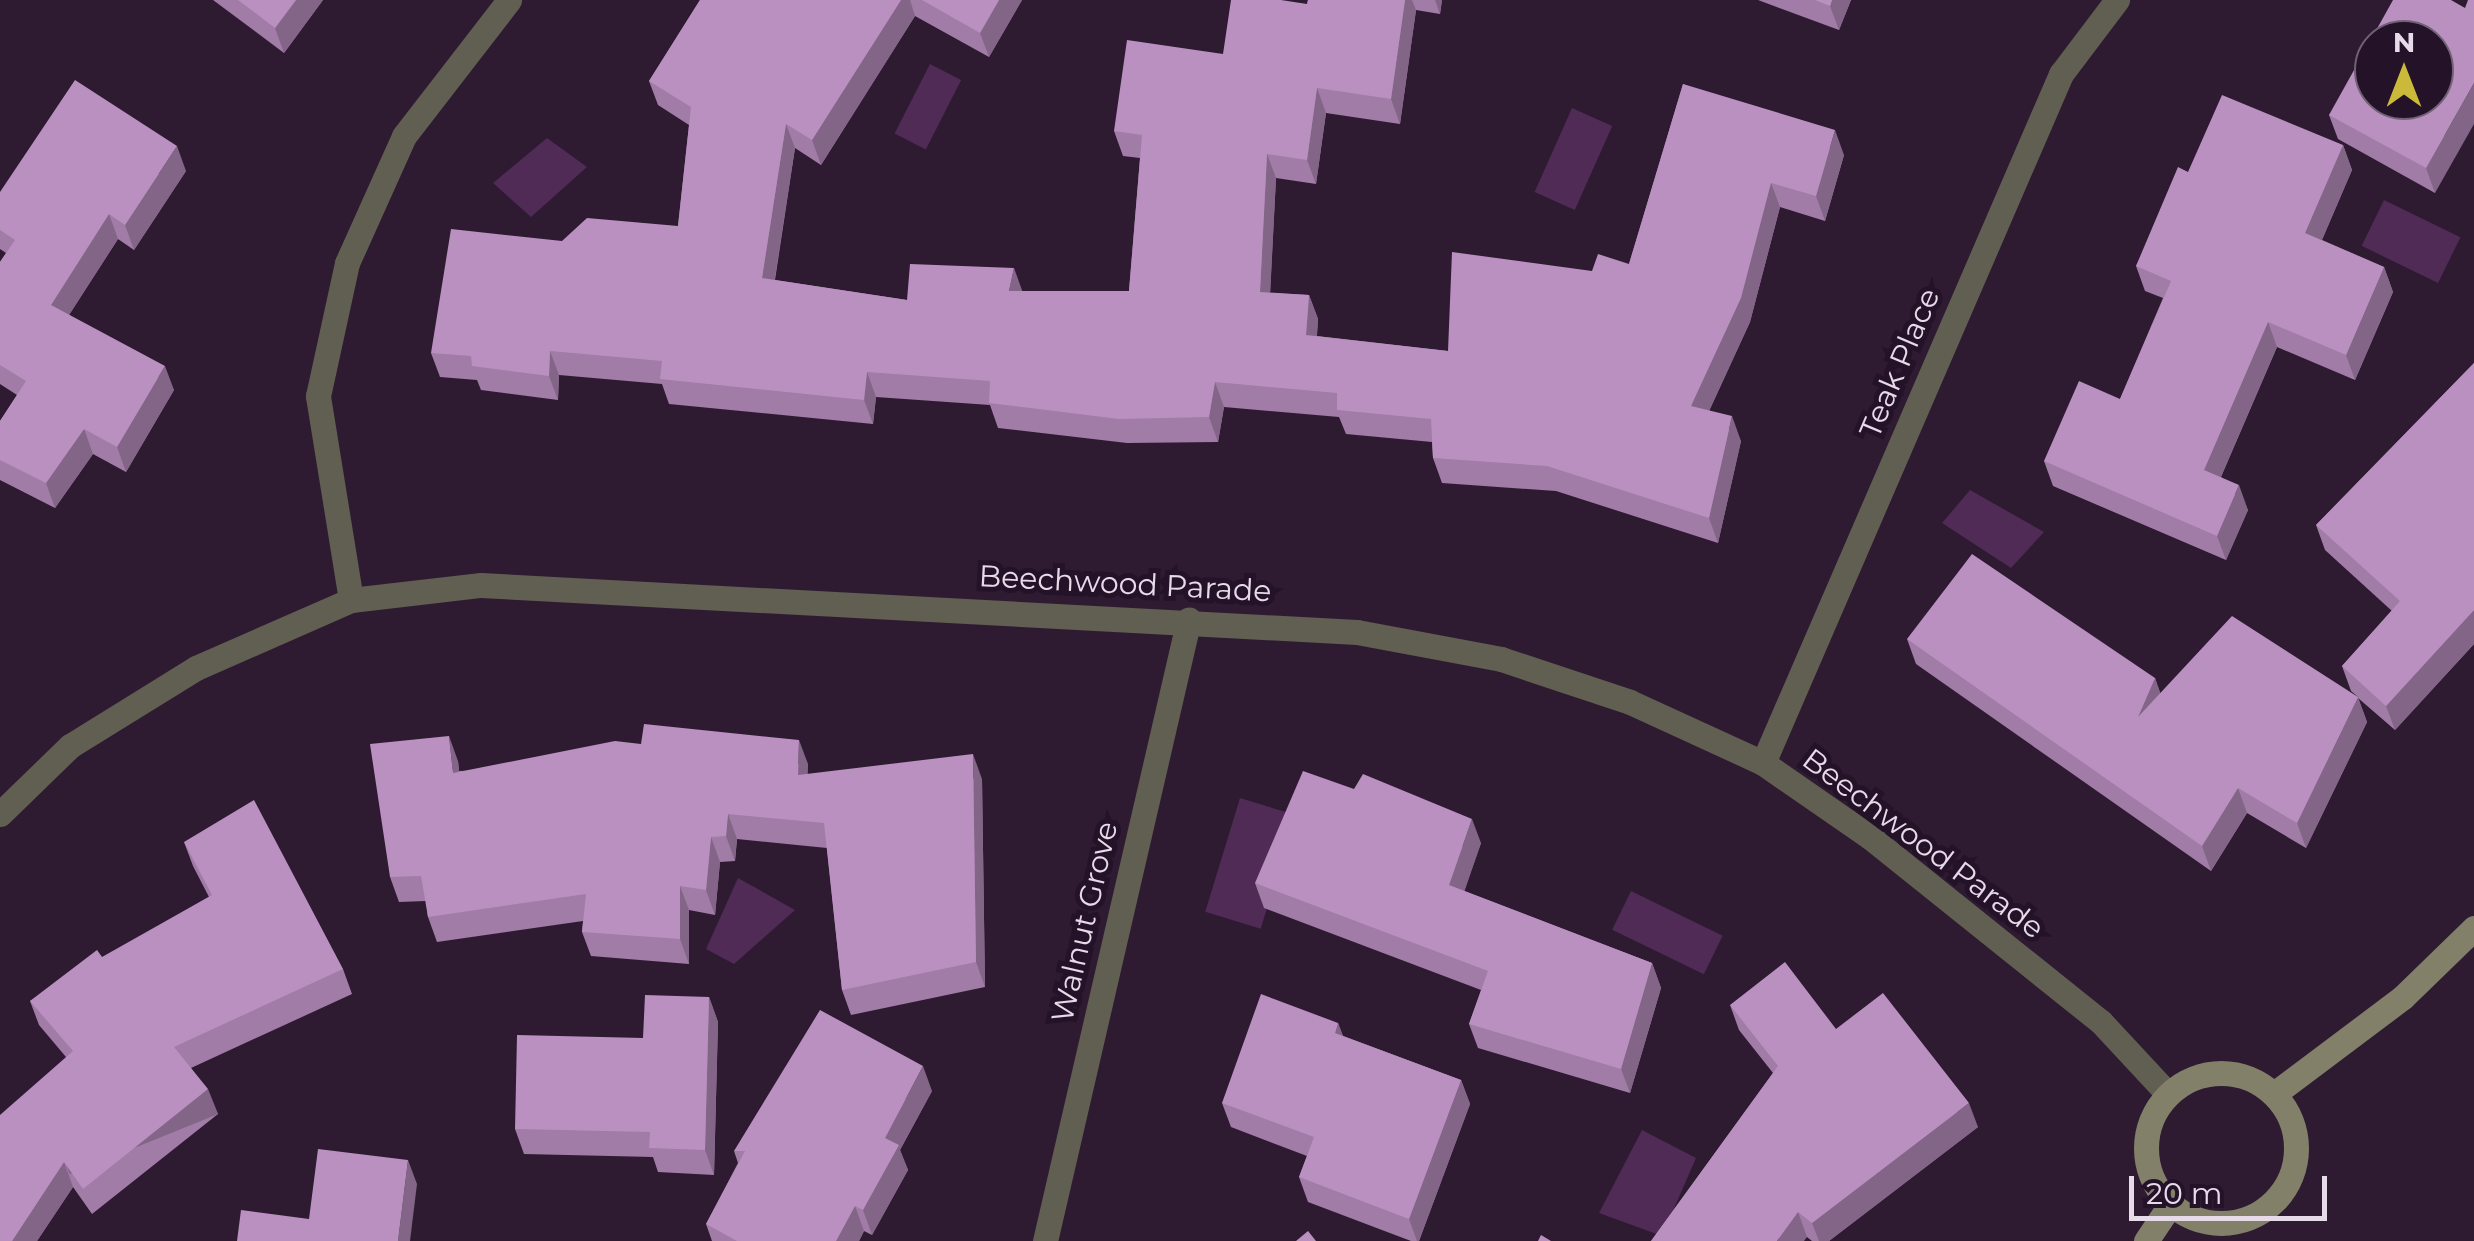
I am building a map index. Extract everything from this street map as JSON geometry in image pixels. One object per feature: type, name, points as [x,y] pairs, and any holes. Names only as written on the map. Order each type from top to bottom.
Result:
[{"type":"main road","points":[[2274,1094],[2403,997],[2474,928]]},
{"type":"main road","points":[[2209,1074],[2255,1080],[2274,1094],[2290,1115],[2296,1140],[2285,1190],[2244,1220],[2218,1224],[2170,1205],[2150,1174],[2146,1138],[2168,1094],[2209,1074]]},
{"type":"main road","points":[[2146,1241],[2170,1205]]},
{"type":"street","points":[[351,600],[318,396],[347,263],[404,136],[509,0]]},
{"type":"street","name":"Teak Place","points":[[1762,763],[2061,74],[2117,0]]},
{"type":"street","name":"Beechwood Parade","points":[[0,814],[70,746],[196,668],[351,600],[480,584],[1189,618],[1356,632],[1501,659],[1630,702],[1762,763],[1870,837],[2101,1022],[2168,1094]]},
{"type":"street","name":"Walnut Grove","points":[[1045,1241],[1189,618]]},
{"type":"shaded area","points":[[930,64],[961,80],[926,149],[895,133]]},
{"type":"shaded area","points":[[1572,108],[1612,126],[1575,210],[1535,192]]},
{"type":"shaded area","points":[[547,138],[587,167],[531,217],[493,183]]},
{"type":"shaded area","points":[[2384,200],[2460,237],[2438,283],[2362,246]]},
{"type":"shaded area","points":[[1970,490],[2044,532],[2011,568],[1942,523]]},
{"type":"shaded area","points":[[1240,798],[1295,815],[1261,929],[1205,912]]},
{"type":"shaded area","points":[[738,878],[795,910],[734,964],[706,949]]},
{"type":"shaded area","points":[[1631,891],[1723,936],[1704,974],[1612,930]]},
{"type":"shaded area","points":[[1642,1130],[1696,1158],[1662,1236],[1599,1213]]},
{"type":"building","points":[[238,0],[296,0],[275,28]]},
{"type":"building","points":[[700,0],[901,0],[812,140],[786,124],[762,278],[907,300],[910,264],[1014,268],[1009,291],[1129,291],[1142,135],[1114,131],[1127,40],[1223,54],[1231,0],[1307,4],[1308,0],[1405,0],[1391,99],[1317,88],[1307,160],[1267,154],[1260,292],[1309,295],[1306,335],[1448,351],[1452,252],[1592,271],[1598,254],[1629,264],[1683,84],[1835,130],[1816,196],[1771,183],[1741,298],[1691,406],[1732,416],[1709,518],[1547,466],[1433,458],[1431,419],[1337,410],[1337,393],[1215,382],[1209,417],[1119,419],[989,403],[990,381],[867,372],[864,400],[660,379],[662,361],[550,351],[549,376],[472,366],[471,356],[431,353],[451,229],[562,241],[587,218],[678,226],[691,107],[649,81]]},
{"type":"building","points":[[922,0],[999,0],[980,33]]},
{"type":"building","points":[[2393,0],[2451,0],[2465,8],[2468,0],[2474,0],[2474,83],[2454,118],[2454,20],[2382,20]]},
{"type":"building","points":[[2354,70],[2354,120],[2453,120],[2426,168],[2329,115]]},
{"type":"building","points":[[75,80],[177,146],[125,225],[109,214],[51,305],[165,366],[117,447],[84,429],[46,483],[0,460],[0,421],[26,381],[0,365],[0,262],[15,240],[0,230],[0,192]]},
{"type":"building","points":[[2222,95],[2343,145],[2305,233],[2384,267],[2346,355],[2268,322],[2204,470],[2239,485],[2217,536],[2044,461],[2079,381],[2120,399],[2171,281],[2136,266],[2178,167],[2188,172]]},
{"type":"building","points":[[2474,363],[2474,610],[2386,706],[2342,666],[2400,601],[2316,525]]},
{"type":"building","points":[[1972,554],[2155,678],[2138,717],[2232,616],[2358,697],[2297,823],[2238,788],[2202,846],[1907,639]]},
{"type":"building","points":[[644,724],[799,740],[798,775],[973,754],[976,962],[842,990],[824,823],[728,814],[726,836],[711,837],[706,890],[680,886],[680,939],[582,932],[586,894],[428,917],[421,876],[390,877],[370,744],[449,736],[453,773],[615,741],[641,744]]},
{"type":"building","points":[[1303,771],[1354,789],[1363,774],[1472,819],[1449,885],[1652,963],[1621,1069],[1469,1024],[1488,971],[1255,883]]},
{"type":"building","points":[[254,800],[343,969],[174,1047],[208,1089],[83,1189],[64,1162],[12,1241],[0,1241],[0,1115],[73,1051],[30,1001],[97,950],[102,957],[212,895],[184,842]]},
{"type":"building","points":[[1785,962],[1836,1029],[1883,993],[1969,1103],[1812,1223],[1798,1212],[1777,1241],[1651,1241],[1778,1066],[1730,1005]]},
{"type":"building","points":[[1261,994],[1338,1023],[1335,1033],[1461,1080],[1409,1219],[1299,1177],[1314,1137],[1222,1103]]},
{"type":"building","points":[[645,995],[709,997],[705,1150],[649,1148],[650,1132],[515,1129],[517,1035],[643,1038]]},
{"type":"building","points":[[820,1010],[923,1066],[885,1138],[899,1145],[863,1210],[855,1206],[836,1241],[737,1241],[706,1224],[745,1151],[734,1151]]},
{"type":"building","points":[[318,1149],[408,1160],[398,1241],[237,1241],[241,1210],[309,1219]]},
{"type":"building","points":[[1308,1231],[1316,1241],[1296,1241]]}]
